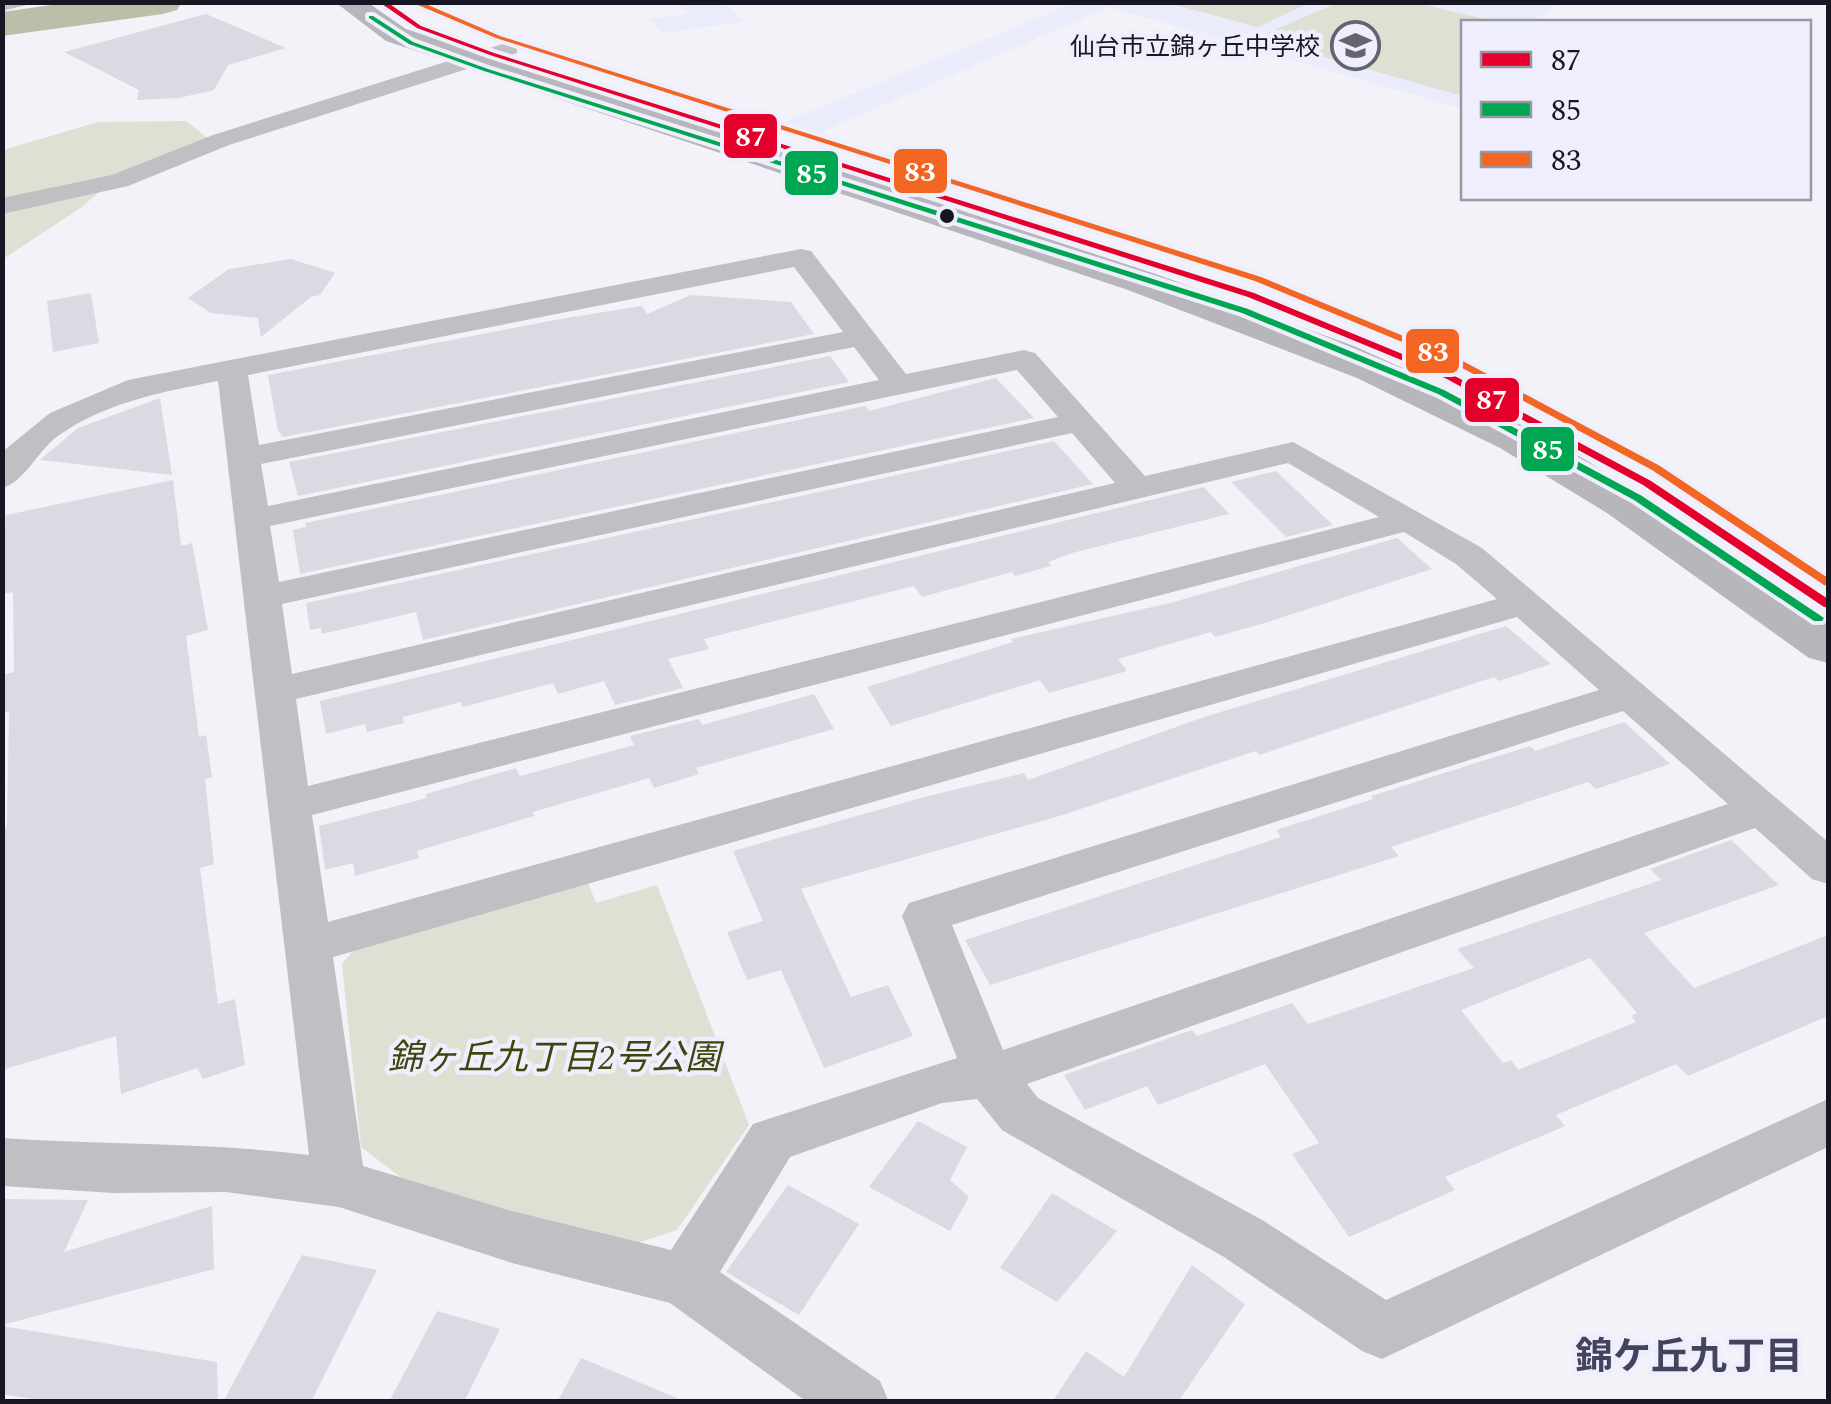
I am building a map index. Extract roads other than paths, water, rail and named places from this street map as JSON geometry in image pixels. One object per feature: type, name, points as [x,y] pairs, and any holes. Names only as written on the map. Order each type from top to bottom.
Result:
[{"type":"main road","points":[[348,2],[396,35],[490,55],[1251,296],[1448,376],[1648,483],[1743,543],[1828,604]]},
{"type":"main road","points":[[382,2],[418,26],[490,55],[1262,324],[1406,384],[1544,454],[1710,558],[1828,646]]},
{"type":"street","points":[[2,5],[29,2]]},
{"type":"street","points":[[2,206],[119,181],[221,140],[490,55]]},
{"type":"street","points":[[2,478],[36,434],[68,416],[139,387],[801,258],[899,386]]},
{"type":"street","points":[[244,458],[862,338]]},
{"type":"street","points":[[254,519],[1024,359],[1136,487]]},
{"type":"street","points":[[232,366],[339,1183]]},
{"type":"street","points":[[262,597],[1080,422]]},
{"type":"street","points":[[274,691],[1293,452],[1468,556],[1765,808],[1828,867]]},
{"type":"street","points":[[292,805],[1410,520]]},
{"type":"street","points":[[308,946],[1526,603]]},
{"type":"street","points":[[1632,694],[925,916],[989,1076],[1020,1114],[1244,1240],[1382,1330],[1828,1122]]},
{"type":"street","points":[[684,1280],[772,1140],[942,1080],[989,1076],[1765,808]]},
{"type":"street","points":[[2,1162],[114,1169],[226,1168],[339,1183],[512,1236],[684,1280],[859,1402]]},
{"type":"waterway","points":[[2,24],[163,2]]},
{"type":"place","name":"仙台市立錦ヶ丘中学校","points":[[1355,46]]},
{"type":"district","name":"錦ケ丘九丁目","points":[[1689,1356]]},
{"type":"park label","name":"錦ヶ丘九丁目2号公園","points":[[554,1057]]}]
